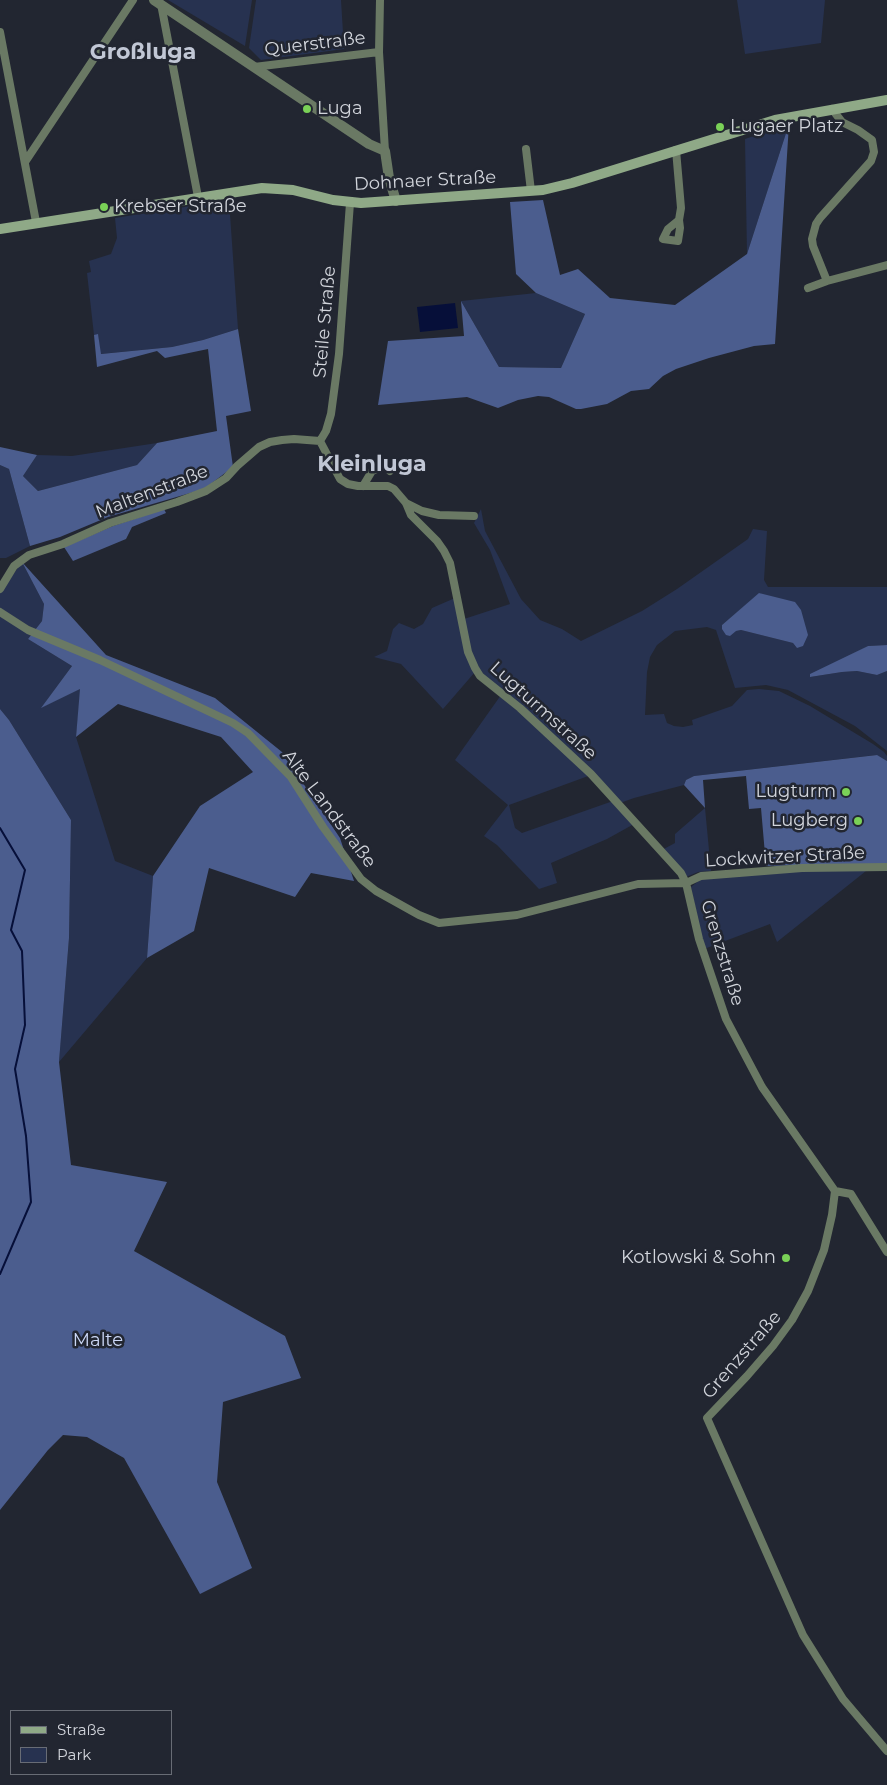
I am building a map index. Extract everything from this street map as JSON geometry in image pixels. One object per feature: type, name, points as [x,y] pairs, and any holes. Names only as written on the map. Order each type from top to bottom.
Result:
[{"type":"main road","name":"Dohnaer Straße","points":[[0,228],[262,188],[293,190],[350,203],[555,188],[762,123],[887,100]]},
{"type":"street","points":[[25,162],[133,0]]},
{"type":"street","points":[[380,0],[380,52],[385,151],[389,178],[396,201]]},
{"type":"street","points":[[158,2],[369,144],[385,151]]},
{"type":"street","points":[[158,2],[198,198]]},
{"type":"street","points":[[0,32],[36,222]]},
{"type":"street","name":"Querstraße","points":[[254,67],[380,52]]},
{"type":"street","points":[[827,281],[813,246],[816,224],[867,165],[874,152],[872,140],[864,133],[842,122],[832,109]]},
{"type":"street","points":[[526,149],[531,191]]},
{"type":"street","points":[[676,150],[681,208],[679,220]]},
{"type":"street","name":"Steile Straße","points":[[320,441],[326,431],[330,414],[338,354],[350,203]]},
{"type":"street","points":[[808,288],[887,265]]},
{"type":"street","name":"Maltenstraße","points":[[0,589],[14,566],[29,555],[63,544],[110,523],[206,492],[226,478],[252,452],[264,444],[294,439],[320,441]]},
{"type":"street","points":[[320,441],[340,479],[348,484],[363,486],[372,471],[381,467],[387,467],[390,471]]},
{"type":"street","name":"Lugturmstraße","points":[[363,486],[388,486],[394,489],[406,503],[411,515],[437,541],[448,556],[468,652],[480,676],[520,708],[591,774],[681,873],[686,883]]},
{"type":"street","points":[[406,503],[422,511],[439,515],[474,516]]},
{"type":"street","name":"Alte Landstraße","points":[[0,612],[28,630],[100,660],[233,722],[248,733],[291,777],[323,827],[362,879],[376,891],[428,920],[439,923],[517,915],[638,884],[686,883]]},
{"type":"street","name":"Lockwitzer Straße","points":[[686,883],[707,875],[802,868],[887,867]]},
{"type":"street","name":"Grenzstraße","points":[[686,883],[698,939],[726,1019],[762,1087],[835,1191],[824,1250],[808,1292],[792,1320],[773,1346],[706,1418],[803,1635],[843,1699],[887,1751]]},
{"type":"street","points":[[835,1191],[851,1194],[887,1252]]},
{"type":"green space","points":[[168,0],[252,0],[245,46]]},
{"type":"green space","points":[[256,0],[341,0],[344,49],[261,60],[249,48]]},
{"type":"green space","points":[[737,0],[825,0],[821,43],[745,54]]},
{"type":"green space","points":[[789,124],[747,254],[745,139]]},
{"type":"green space","points":[[789,124],[775,344],[754,346],[676,369],[663,376],[649,389],[631,391],[607,404],[581,409],[576,409],[549,397],[538,396],[518,400],[498,408],[467,397],[378,405],[388,341],[464,336],[461,301],[499,367],[561,368],[585,314],[536,293],[516,274],[510,202],[543,200],[560,275],[578,269],[610,298],[675,305],[747,254]]},
{"type":"green space","points":[[229,200],[238,329],[172,347],[100,354],[98,335],[94,335],[87,273],[91,272],[89,261],[111,254],[117,238],[115,218]]},
{"type":"green space","points":[[536,293],[585,314],[561,368],[499,367],[461,301]]},
{"type":"green space","points":[[238,329],[251,411],[226,416],[233,467],[204,489],[108,517],[60,537],[30,546],[9,469],[0,465],[0,447],[37,455],[23,476],[38,491],[137,465],[157,443],[217,431],[208,349],[165,358],[157,351],[97,367],[94,335],[98,334],[101,354],[172,347]]},
{"type":"green space","points":[[157,443],[137,465],[38,491],[23,476],[37,455],[72,456]]},
{"type":"green space","points":[[0,465],[9,469],[30,546],[6,558],[0,558]]},
{"type":"green space","points":[[164,509],[166,513],[132,527],[126,539],[73,561],[64,547],[113,526]]},
{"type":"green space","points":[[481,509],[485,531],[521,599],[540,620],[562,629],[581,641],[642,611],[677,589],[748,539],[753,529],[767,531],[764,580],[768,587],[887,587],[887,645],[868,646],[810,677],[857,671],[877,675],[887,671],[887,751],[855,726],[788,690],[766,685],[735,688],[716,630],[707,627],[675,631],[657,645],[650,657],[647,672],[645,715],[664,714],[667,723],[683,727],[693,725],[692,720],[732,706],[747,690],[779,691],[810,706],[873,744],[884,752],[887,756],[887,761],[876,755],[694,776],[686,780],[684,785],[620,803],[484,678],[471,656],[464,619],[510,604],[490,550],[474,523]],"holes":[[[760,593],[797,648],[793,643],[741,630],[736,631],[722,625]]]},
{"type":"green space","points":[[22,562],[44,604],[42,621],[35,630],[0,608],[0,593]]},
{"type":"green space","points":[[22,562],[106,655],[215,698],[282,752],[340,838],[354,881],[311,873],[295,897],[209,868],[194,931],[147,958],[153,876],[200,806],[253,772],[221,737],[118,704],[76,737],[80,689],[41,708],[72,666],[28,639],[42,621],[44,604]]},
{"type":"green space","points":[[759,593],[795,602],[801,610],[808,635],[803,646],[797,648],[793,643],[741,630],[736,631],[730,636],[726,635],[722,625]]},
{"type":"green space","points":[[455,598],[475,672],[443,709],[401,664],[374,657],[387,651],[393,629],[399,623],[414,629],[423,624],[432,608]]},
{"type":"green space","points":[[0,616],[31,635],[28,639],[72,666],[42,707],[81,688],[76,737],[115,861],[153,876],[147,958],[59,1062],[69,938],[71,820],[9,720],[0,709]]},
{"type":"green space","points":[[887,645],[887,671],[877,675],[857,671],[810,677],[810,674],[868,646]]},
{"type":"green space","points":[[501,695],[591,775],[509,805],[515,828],[522,833],[613,801],[634,824],[607,839],[551,863],[557,883],[539,889],[497,845],[484,836],[508,805],[455,760]]},
{"type":"green space","name":"Malte","points":[[0,709],[9,720],[71,820],[69,938],[59,1062],[71,1165],[167,1182],[134,1251],[285,1336],[301,1378],[223,1402],[217,1482],[252,1568],[200,1594],[124,1458],[87,1437],[63,1435],[48,1450],[0,1510]]},
{"type":"green space","points":[[877,755],[887,761],[887,866],[766,866],[761,808],[749,809],[746,776],[703,780],[705,808],[684,785],[686,780],[694,776]]},
{"type":"green space","points":[[705,808],[711,871],[698,872],[686,877],[662,850],[675,843],[675,834]]},
{"type":"green space","points":[[802,871],[866,871],[777,942],[770,924],[704,949],[691,887],[701,879]]},
{"type":"shaded area","points":[[455,303],[458,328],[420,332],[417,307]]},
{"type":"waterway","points":[[0,828],[25,870],[11,930],[22,951],[25,1025],[15,1069],[26,1136],[31,1202],[0,1274]]},
{"type":"place","name":"Luga","points":[[307,109]]},
{"type":"place","name":"Lugaer Platz","points":[[720,127]]},
{"type":"place","name":"Krebser Straße","points":[[104,207]]},
{"type":"place","name":"Lugturm","points":[[846,792]]},
{"type":"place","name":"Lugberg","points":[[858,821]]},
{"type":"place","name":"Kotlowski & Sohn","points":[[786,1258]]},
{"type":"district","name":"Großluga","points":[[143,53]]},
{"type":"district","name":"Kleinluga","points":[[372,465]]}]
